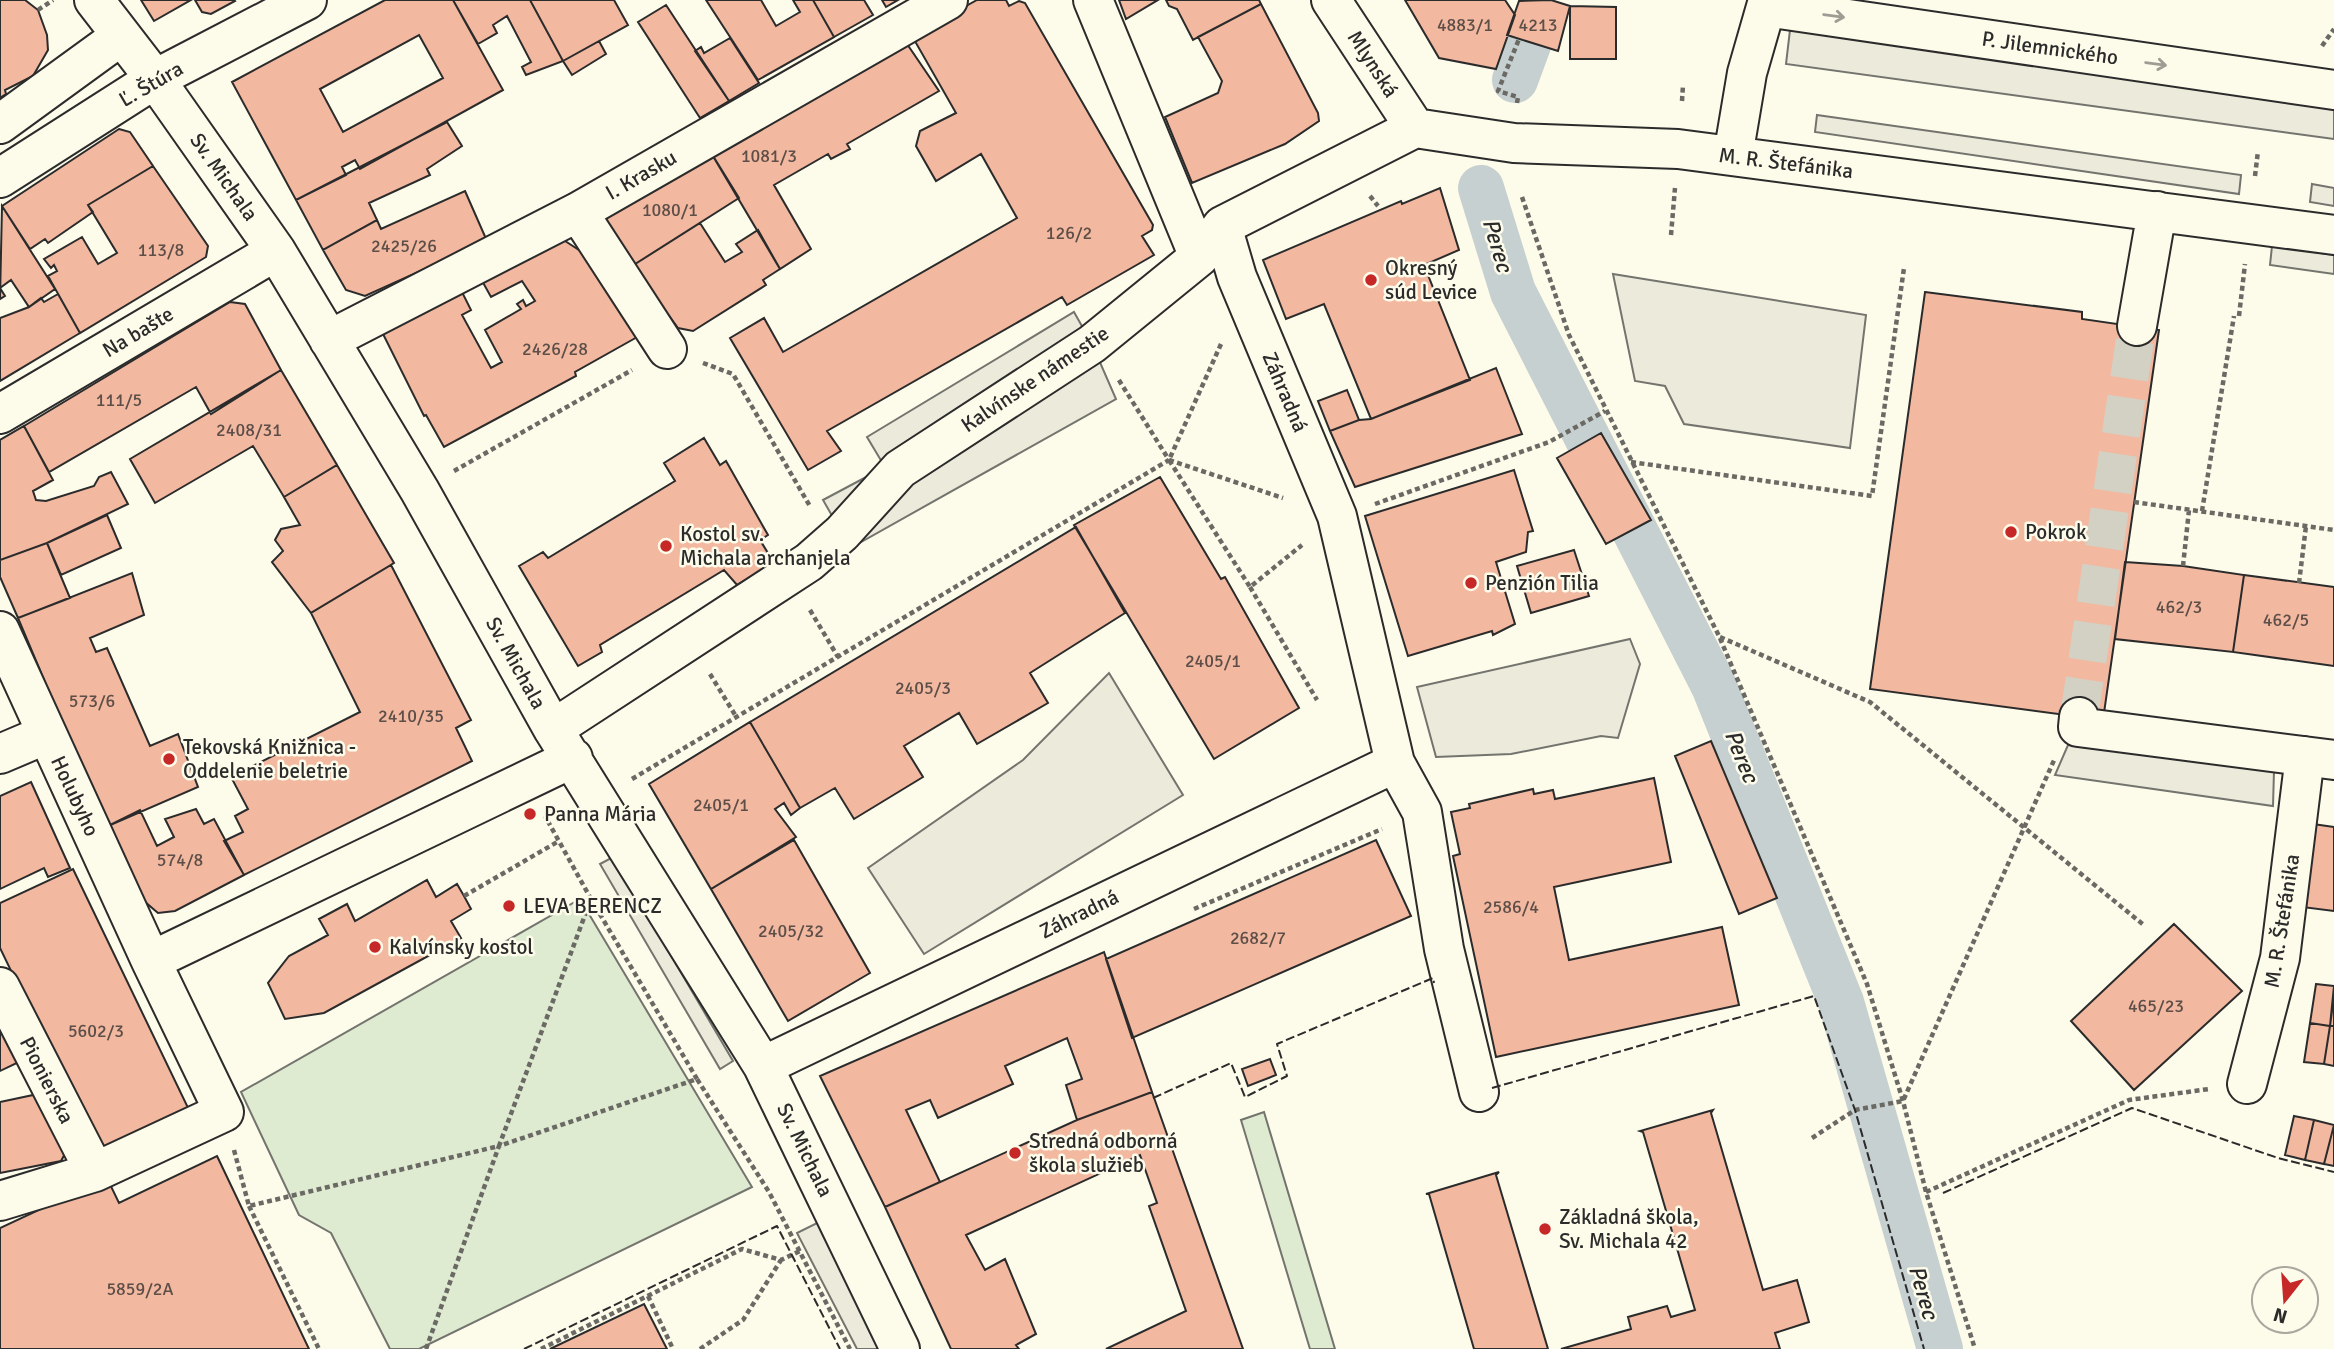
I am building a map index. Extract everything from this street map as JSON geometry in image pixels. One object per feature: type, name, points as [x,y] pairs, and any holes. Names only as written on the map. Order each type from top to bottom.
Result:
[{"type":"street","name":"Sv. Michala","points":[[94,0],[155,79],[276,251],[420,491],[563,744],[763,1066],[900,1349]]},
{"type":"street","name":"Ľ. Štúra","points":[[0,178],[155,79],[307,0]]},
{"type":"street","name":"I. Krasku","points":[[329,340],[578,212],[948,0]]},
{"type":"street","points":[[1093,0],[1199,257]]},
{"type":"street","name":"Mlynská","points":[[1331,0],[1415,128]]},
{"type":"street","name":"P. Jilemnického","points":[[1732,156],[1747,73],[1767,4],[2334,90]]},
{"type":"street","points":[[0,124],[121,36]]},
{"type":"street","name":"Kalvínske námestie","points":[[151,961],[526,780],[563,744],[689,641],[810,560],[900,469],[1092,344],[1199,257],[1222,226],[1415,128]]},
{"type":"street","name":"M. R. Štefánika","points":[[1415,128],[1514,143],[1678,149],[2334,235]]},
{"type":"street","points":[[2137,326],[2157,211]]},
{"type":"street","points":[[578,212],[667,349]]},
{"type":"street","name":"Záhradná","points":[[1222,226],[1237,276],[1337,516],[1395,763],[1422,812],[1444,949],[1479,1091]]},
{"type":"street","name":"Na bašte","points":[[0,414],[276,251]]},
{"type":"street","name":"Holubyho","points":[[0,631],[151,961],[224,1112]]},
{"type":"street","name":"M. R. Štefánika","points":[[2078,722],[2319,758],[2280,958],[2247,1084]]},
{"type":"street","points":[[0,754],[47,734]]},
{"type":"street","name":"Záhradná","points":[[763,1066],[1395,763]]},
{"type":"street","name":"Pionierska","points":[[0,987],[95,1172]]},
{"type":"street","points":[[0,1201],[95,1172],[224,1112]]},
{"type":"path","points":[[38,10],[53,0]]},
{"type":"path","points":[[1518,97],[1498,91],[1519,39]]},
{"type":"path","points":[[1682,102],[1683,85]]},
{"type":"path","points":[[2255,176],[2258,151]]},
{"type":"path","points":[[1671,235],[1675,183]]},
{"type":"path","points":[[1522,197],[1569,335],[1719,636],[1867,984],[1903,1101],[1926,1192],[1975,1349]]},
{"type":"path","points":[[2202,511],[2245,260]]},
{"type":"path","points":[[1631,463],[1872,496],[1904,268]]},
{"type":"path","points":[[598,798],[1169,460],[1225,334]]},
{"type":"path","points":[[420,491],[667,349],[733,374],[810,560],[838,657]]},
{"type":"path","points":[[1116,375],[1250,587],[1317,700]]},
{"type":"path","points":[[1250,587],[1337,516],[1549,442],[1605,411]]},
{"type":"path","points":[[1169,460],[1337,516]]},
{"type":"path","points":[[2134,502],[2334,530]]},
{"type":"path","points":[[2183,566],[2189,510]]},
{"type":"path","points":[[2299,583],[2306,526]]},
{"type":"path","points":[[1719,636],[1870,702],[2145,926]]},
{"type":"path","points":[[689,641],[737,718]]},
{"type":"path","points":[[1903,1101],[2063,741],[2078,722]]},
{"type":"path","points":[[526,780],[591,899],[697,1079],[769,1192],[850,1349]]},
{"type":"path","points":[[1188,912],[1422,812]]},
{"type":"path","points":[[464,896],[559,841]]},
{"type":"path","points":[[426,1349],[591,899]]},
{"type":"path","points":[[248,1206],[499,1146],[697,1079]]},
{"type":"path","points":[[1926,1192],[2129,1100],[2247,1084]]},
{"type":"path","points":[[1812,1138],[1855,1110],[1903,1101]]},
{"type":"path","points":[[224,1112],[248,1206],[319,1349]]},
{"type":"path","points":[[541,1349],[742,1249],[781,1260]]},
{"type":"path","points":[[700,1349],[743,1320],[781,1260],[800,1251]]},
{"type":"path","points":[[648,1296],[673,1349]]},
{"type":"green space","points":[[580,899],[752,1187],[419,1349],[390,1349],[331,1233],[299,1215],[241,1092]]},
{"type":"green space","points":[[1264,1112],[1335,1349],[1310,1349],[1241,1120]]},
{"type":"shaded area","points":[[1790,30],[2334,106],[2334,139],[1786,64]]},
{"type":"shaded area","points":[[1817,115],[2241,175],[2239,194],[1815,132]]},
{"type":"shaded area","points":[[2312,184],[2334,188],[2334,206],[2310,202]]},
{"type":"shaded area","points":[[2272,246],[2334,255],[2334,274],[2270,265]]},
{"type":"shaded area","points":[[1613,274],[1866,315],[1850,448],[1684,424],[1665,386],[1635,381]]},
{"type":"shaded area","points":[[1074,312],[1092,344],[1116,399],[854,546],[842,533],[823,500],[885,467],[867,437]]},
{"type":"shaded area","points":[[1630,639],[1640,664],[1618,738],[1601,736],[1511,754],[1436,757],[1417,687]]},
{"type":"shaded area","points":[[1109,673],[1183,795],[924,954],[868,868],[1023,760]]},
{"type":"shaded area","points":[[2068,745],[2274,771],[2273,806],[2055,775]]},
{"type":"shaded area","points":[[613,857],[733,1061],[720,1069],[600,864]]},
{"type":"shaded area","points":[[819,1222],[883,1349],[857,1349],[797,1233]]},
{"type":"building","points":[[0,0],[25,0],[38,10],[47,35],[48,50],[33,76],[5,90],[6,94],[0,98]]},
{"type":"building","points":[[141,0],[191,0],[154,21]]},
{"type":"building","points":[[195,0],[235,1],[211,14],[202,12]]},
{"type":"building","points":[[385,0],[453,0],[503,90],[360,169],[355,160],[342,167],[346,175],[296,200],[232,82]],"holes":[[[419,35],[443,78],[343,132],[320,89]]]},
{"type":"building","points":[[453,0],[530,0],[563,61],[526,75],[522,67],[531,62],[507,16],[493,25],[497,33],[478,44]]},
{"type":"building","points":[[530,0],[614,0],[628,25],[563,61]]},
{"type":"building","points":[[706,0],[761,0],[776,26],[800,12],[793,0],[813,0],[834,37],[758,80]]},
{"type":"building","points":[[813,0],[864,0],[873,15],[834,37]]},
{"type":"building","points":[[882,0],[898,0],[886,7]]},
{"type":"building","points":[[977,0],[1006,0],[1009,6],[1019,1],[1025,3],[1153,225],[1152,230],[1142,236],[1154,255],[1067,305],[1062,297],[827,431],[841,451],[808,470],[730,338],[764,318],[783,352],[1017,218],[981,154],[936,181],[916,146],[920,131],[956,113],[912,36]]},
{"type":"building","points":[[1119,0],[1158,0],[1126,19]]},
{"type":"building","points":[[1166,0],[1259,0],[1261,4],[1193,40],[1177,9],[1169,6]]},
{"type":"building","points":[[1405,0],[1505,0],[1515,15],[1496,69],[1439,58]]},
{"type":"building","points":[[1551,0],[1570,6],[1558,51],[1507,35],[1519,1]]},
{"type":"building","points":[[1261,4],[1318,113],[1319,121],[1285,144],[1192,183],[1165,117],[1218,93],[1222,81],[1198,37]]},
{"type":"building","points":[[666,5],[729,101],[700,118],[638,22]]},
{"type":"building","points":[[1570,6],[1616,7],[1616,59],[1570,59]]},
{"type":"building","points":[[730,38],[759,83],[729,101],[695,51],[701,47],[704,53]]},
{"type":"building","points":[[599,41],[606,54],[572,75],[563,61]]},
{"type":"building","points":[[905,41],[939,91],[847,144],[850,149],[831,159],[828,154],[774,185],[811,249],[780,269],[710,151]]},
{"type":"building","points":[[447,122],[462,146],[427,169],[430,175],[369,203],[377,220],[323,250],[296,200]]},
{"type":"building","points":[[119,129],[130,132],[153,166],[88,205],[93,212],[48,243],[45,239],[30,249],[2,206]]},
{"type":"building","points":[[710,151],[739,198],[632,266],[602,221]]},
{"type":"building","points":[[153,166],[208,246],[206,257],[80,333],[48,276],[57,271],[54,265],[51,268],[44,259],[82,237],[98,264],[117,253],[88,205]]},
{"type":"building","points":[[1440,188],[1459,250],[1424,265],[1470,380],[1371,419],[1324,304],[1286,319],[1263,260],[1401,201],[1402,204]]},
{"type":"building","points":[[465,191],[487,241],[365,296],[346,290],[323,250],[377,220],[381,229]]},
{"type":"building","points":[[2,206],[55,289],[29,307],[11,280],[0,288]]},
{"type":"building","points":[[700,223],[725,262],[742,252],[736,244],[758,230],[780,269],[763,280],[766,285],[693,331],[678,328],[632,266]]},
{"type":"building","points":[[562,239],[582,252],[639,336],[575,372],[576,376],[444,447],[426,415],[424,416],[381,330],[461,290],[471,310],[462,315],[491,368],[502,362],[485,330],[521,309],[517,304],[523,300],[526,306],[535,301],[522,281],[491,297],[481,279]]},
{"type":"building","name":"Pokrok","points":[[1925,292],[2082,312],[2082,319],[2159,330],[2103,720],[1870,689]]},
{"type":"building","points":[[58,294],[80,333],[0,381],[0,318],[29,307],[41,298],[44,302]]},
{"type":"building","points":[[230,302],[245,304],[281,370],[211,414],[196,387],[49,472],[24,426]]},
{"type":"building","points":[[1496,368],[1522,434],[1355,487],[1330,431],[1359,420],[1371,419]]},
{"type":"building","points":[[281,370],[337,465],[284,497],[253,446],[155,503],[130,459]]},
{"type":"building","points":[[1347,390],[1359,420],[1330,431],[1318,401]]},
{"type":"building","points":[[24,426],[53,480],[33,491],[36,500],[46,501],[94,486],[99,477],[111,472],[128,504],[47,543],[0,560],[0,440]]},
{"type":"building","points":[[1601,433],[1651,520],[1606,544],[1557,458]]},
{"type":"building","name":"Kostol sv. Michala archanjela","points":[[704,438],[720,465],[726,461],[768,535],[760,540],[774,563],[737,585],[724,570],[600,645],[602,652],[578,666],[519,566],[543,552],[548,558],[675,481],[664,463]]},
{"type":"building","points":[[337,465],[394,563],[311,613],[272,562],[283,551],[275,540],[281,529],[300,525],[284,497]]},
{"type":"building","points":[[1514,470],[1533,531],[1528,532],[1526,552],[1496,562],[1515,624],[1493,635],[1492,631],[1408,656],[1365,516]]},
{"type":"building","points":[[1160,477],[1221,579],[1225,577],[1299,708],[1214,759],[1074,525]]},
{"type":"building","points":[[107,515],[121,548],[61,575],[47,543]]},
{"type":"building","points":[[1076,527],[1125,613],[1030,673],[1048,703],[977,744],[959,713],[904,746],[923,777],[854,819],[835,788],[800,808],[750,722]]},
{"type":"building","points":[[47,543],[70,598],[18,618],[0,577],[0,560]]},
{"type":"building","points":[[1574,550],[1589,596],[1531,613],[1517,566]]},
{"type":"building","points":[[2125,562],[2183,566],[2244,575],[2233,652],[2115,639]]},
{"type":"building","points":[[391,565],[471,720],[456,728],[472,761],[244,875],[224,841],[243,832],[235,816],[248,809],[231,777],[360,712],[311,613]]},
{"type":"building","points":[[132,573],[144,615],[90,638],[96,652],[107,648],[150,746],[178,734],[198,787],[106,827],[18,618]]},
{"type":"building","points":[[2244,575],[2334,587],[2334,666],[2233,652]]},
{"type":"building","points":[[750,722],[800,808],[791,815],[784,803],[775,809],[796,837],[711,889],[649,784]]},
{"type":"building","points":[[1711,741],[1777,898],[1739,914],[1675,756]]},
{"type":"building","points":[[1654,778],[1671,862],[1554,887],[1569,960],[1722,927],[1739,1005],[1496,1057],[1453,856],[1460,854],[1451,812],[1470,808],[1469,804],[1533,789],[1534,794],[1553,790],[1555,799]]},
{"type":"building","points":[[31,782],[70,868],[48,877],[44,868],[0,889],[0,796]]},
{"type":"building","points":[[196,809],[204,824],[214,819],[244,875],[175,911],[158,913],[144,901],[106,827],[140,810],[157,846],[174,837],[165,819]]},
{"type":"building","points":[[2313,824],[2334,827],[2334,911],[2302,907]]},
{"type":"building","points":[[794,840],[870,973],[788,1021],[711,889]]},
{"type":"building","points":[[1376,840],[1411,916],[1132,1038],[1106,959]]},
{"type":"building","points":[[73,869],[191,1114],[101,1157],[0,948],[0,903]]},
{"type":"building","name":"Kalvínsky kostol","points":[[427,880],[436,897],[457,884],[471,909],[451,921],[461,938],[324,1013],[285,1019],[268,983],[289,956],[328,935],[319,919],[347,904],[355,921]]},
{"type":"building","points":[[2174,924],[2242,991],[2134,1090],[2071,1021]]},
{"type":"building","points":[[1104,952],[1152,1092],[1077,1120],[1066,1085],[1082,1079],[1067,1038],[1005,1066],[1013,1084],[938,1118],[930,1100],[906,1110],[940,1182],[885,1207],[820,1076]]},
{"type":"building","points":[[2316,984],[2334,986],[2330,1026],[2310,1023]]},
{"type":"building","points":[[2334,996],[2334,1026],[2330,1026]]},
{"type":"building","points":[[0,1020],[21,1061],[0,1071]]},
{"type":"building","points":[[2310,1023],[2330,1026],[2324,1064],[2304,1062]]},
{"type":"building","points":[[2330,1026],[2334,1026],[2334,1066],[2324,1064]]},
{"type":"building","points":[[1270,1059],[1276,1075],[1248,1086],[1242,1069]]},
{"type":"building","points":[[1152,1092],[1243,1349],[1106,1349],[1186,1311],[1149,1206],[1157,1203],[1140,1155],[966,1235],[985,1270],[1005,1259],[1036,1334],[1016,1345],[1019,1349],[951,1349],[885,1207],[1077,1120]]},
{"type":"building","points":[[38,1094],[67,1150],[61,1161],[0,1173],[0,1102]]},
{"type":"building","points":[[1713,1110],[1711,1113],[1763,1290],[1797,1280],[1809,1322],[1775,1333],[1780,1349],[1561,1349],[1631,1329],[1628,1317],[1667,1306],[1671,1317],[1695,1310],[1643,1132],[1640,1131]]},
{"type":"building","points":[[2294,1116],[2314,1120],[2305,1160],[2285,1155]]},
{"type":"building","points":[[2314,1120],[2334,1125],[2324,1164],[2305,1160]]},
{"type":"building","points":[[2334,1125],[2334,1166],[2324,1164]]},
{"type":"building","points":[[217,1156],[309,1349],[0,1349],[0,1228],[107,1178],[119,1203]]},
{"type":"building","points":[[1499,1172],[1496,1175],[1548,1349],[1474,1349],[1429,1194],[1426,1194]]},
{"type":"building","points":[[644,1304],[667,1349],[550,1349]]},
{"type":"waterway","name":"Perec","points":[[1515,80],[1529,42]]},
{"type":"waterway","name":"Perec","points":[[1481,188],[1513,292],[1714,686],[1841,1002],[1940,1349]]},
{"type":"tunnel","points":[[2079,717],[2137,326]]},
{"type":"fence","points":[[1153,1098],[1231,1063],[1245,1097],[1287,1076],[1277,1044],[1433,978],[1434,983]]},
{"type":"fence","points":[[1492,1088],[1814,996],[1855,1110],[1924,1349]]},
{"type":"fence","points":[[1943,1193],[2132,1108],[2278,1158],[2334,1172]]},
{"type":"fence","points":[[524,1349],[777,1226],[840,1349]]},
{"type":"place","name":"Okresný súd Levice","points":[[1371,280]]},
{"type":"place","name":"Pokrok","points":[[2011,532]]},
{"type":"place","name":"Kostol sv. Michala archanjela","points":[[666,546]]},
{"type":"place","name":"Penzión Tilia","points":[[1471,583]]},
{"type":"place","name":"Tekovská Knižnica - Oddelenie beletrie","points":[[169,759]]},
{"type":"place","name":"Panna Mária","points":[[530,814]]},
{"type":"place","name":"LEVA BERENCZ","points":[[509,906]]},
{"type":"place","name":"Kalvínsky kostol","points":[[375,947]]},
{"type":"place","name":"Stredná odborná škola služieb","points":[[1015,1153]]},
{"type":"place","name":"Základná škola, Sv. Michala 42","points":[[1545,1229]]}]
